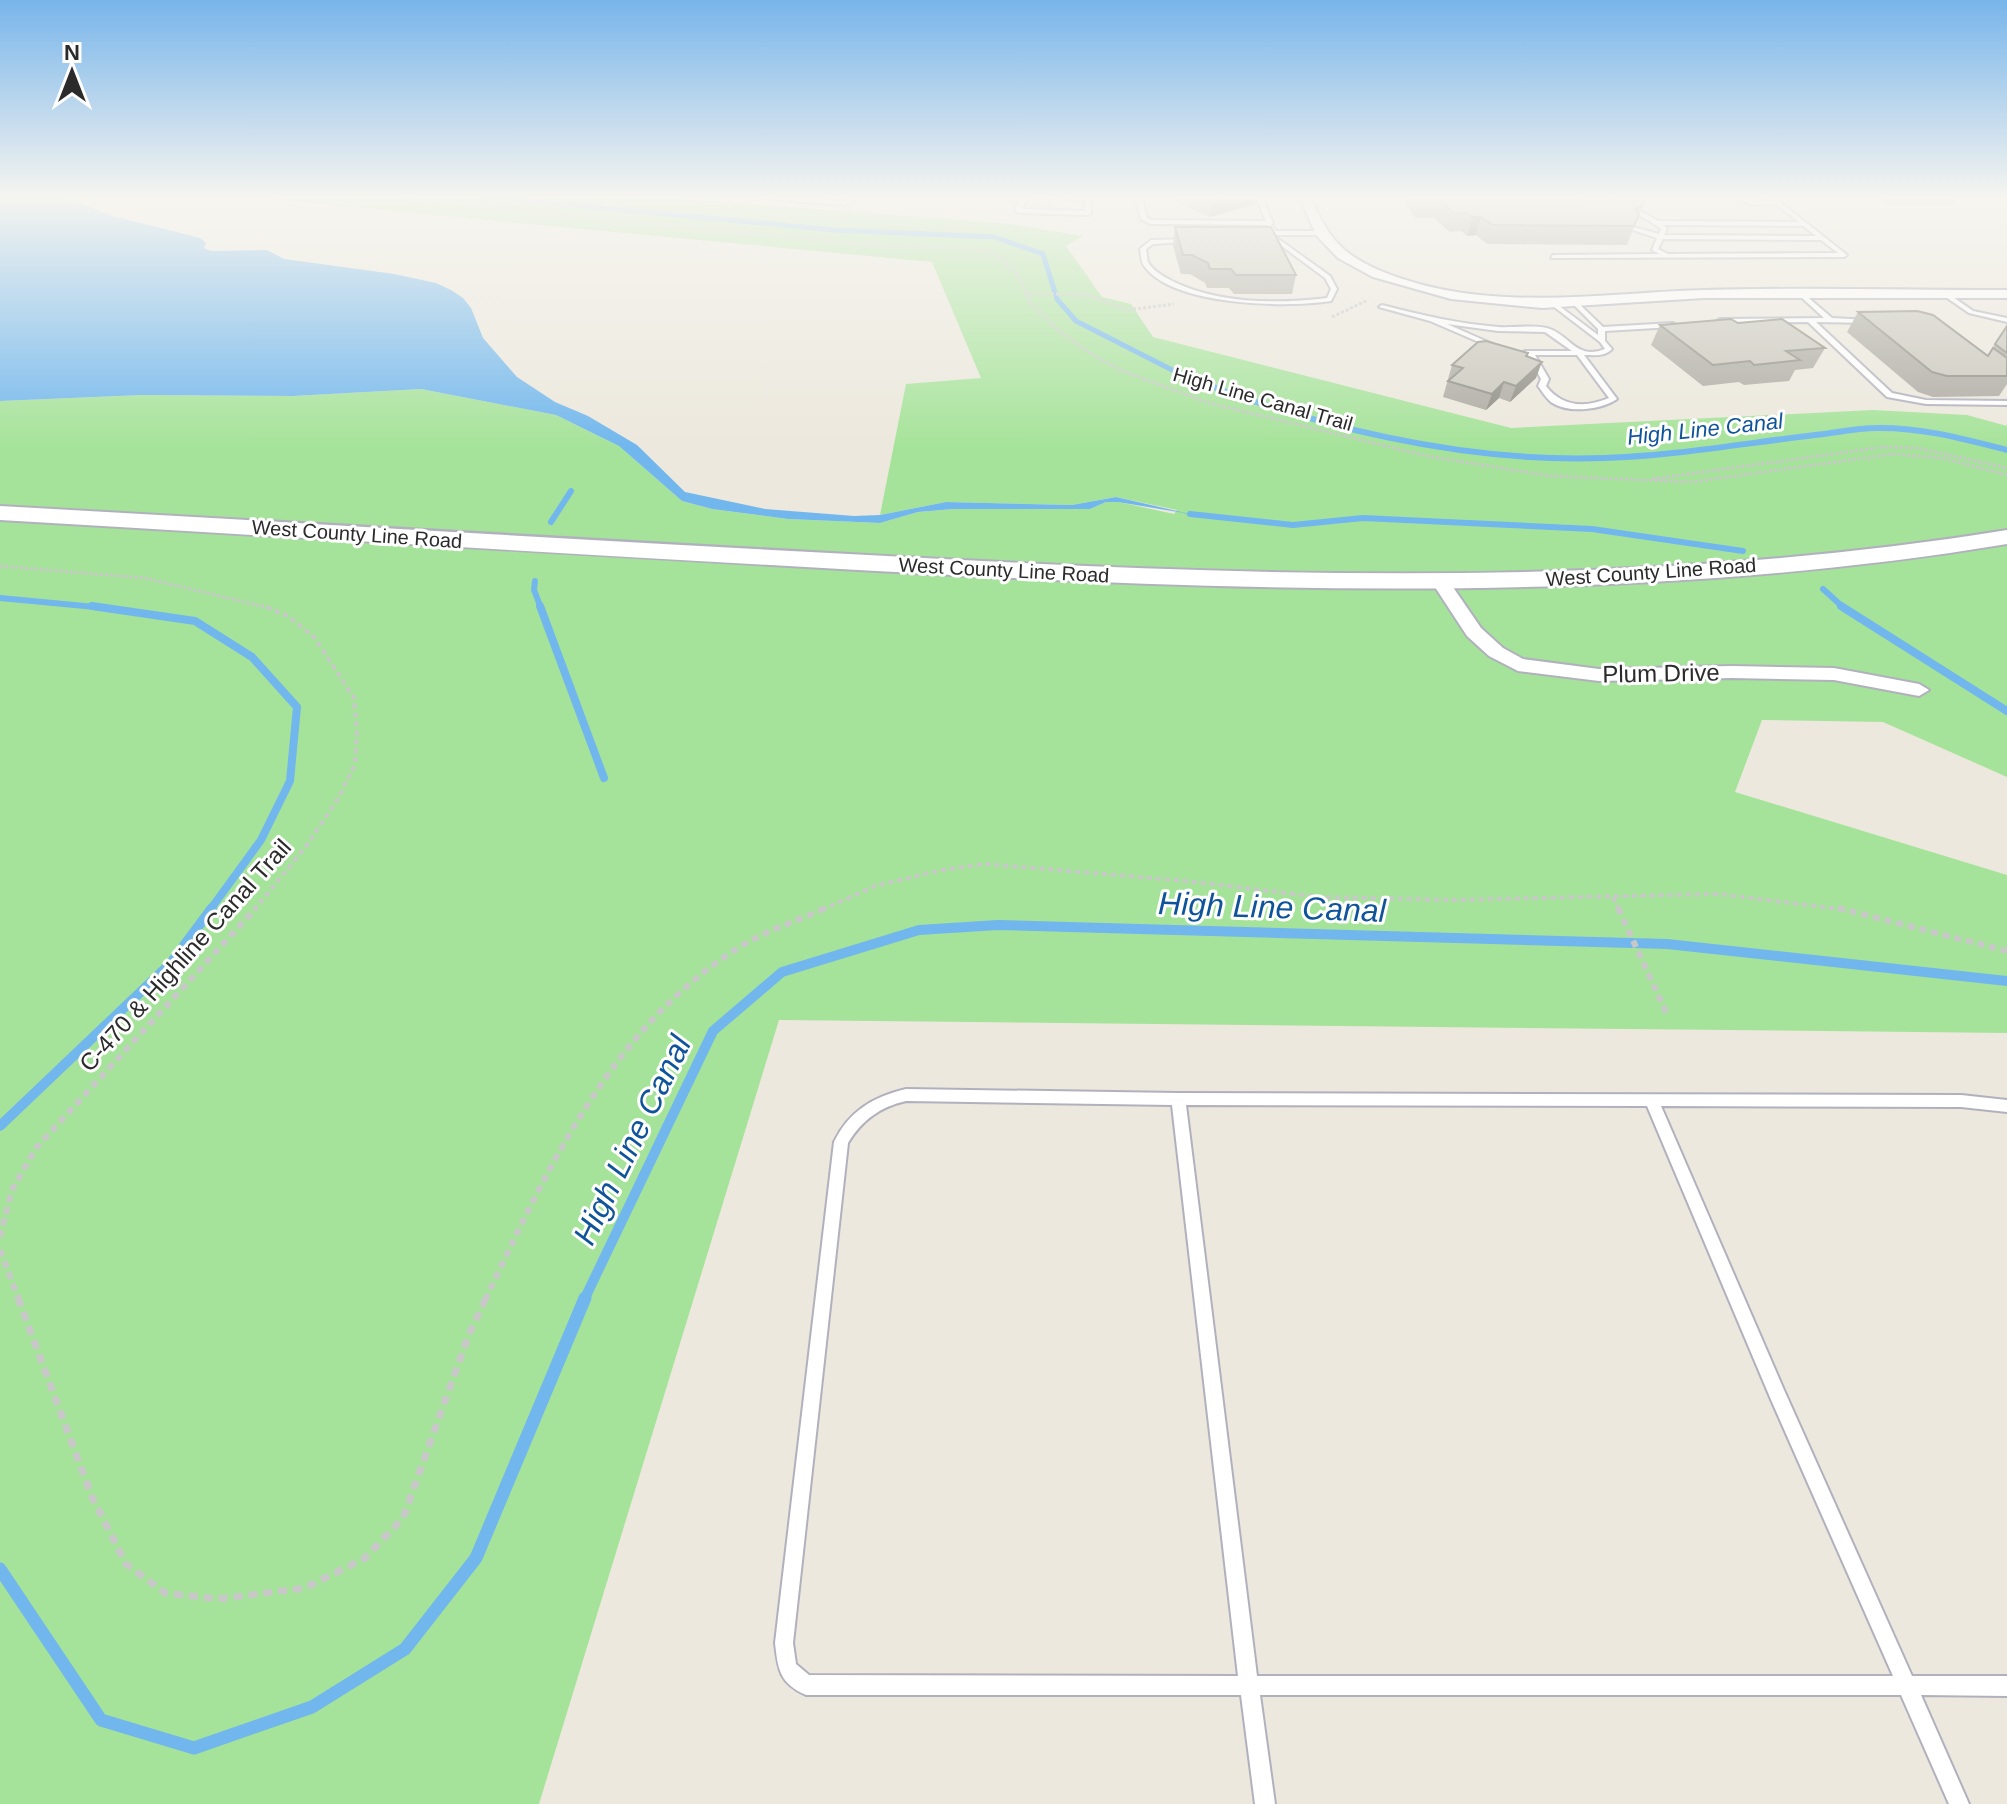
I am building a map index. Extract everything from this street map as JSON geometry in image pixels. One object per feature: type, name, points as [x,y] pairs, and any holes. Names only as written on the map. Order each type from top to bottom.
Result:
[{"type":"main road","name":"West County Line Road","points":[[0,513],[1002,571],[1263,581],[1440,581],[1713,569],[1898,552],[2007,537]]},
{"type":"street","points":[[1394,279],[1451,295],[1493,301],[1552,303],[1704,294],[2007,294]]},
{"type":"street","name":"Plum Drive","points":[[1440,581],[1474,632],[1496,652],[1518,665],[1599,675],[1732,672],[1834,674],[1919,690]]},
{"type":"lane","points":[[1167,279],[1176,285],[1247,302],[1329,300],[1334,289],[1329,279]]},
{"type":"lane","points":[[1801,294],[1830,320]]},
{"type":"lane","points":[[1945,294],[1971,312],[2007,320]]},
{"type":"lane","points":[[1574,302],[1601,329],[1602,341]]},
{"type":"lane","points":[[1517,352],[1603,353],[1609,349],[1552,303]]},
{"type":"lane","points":[[1382,307],[1432,320],[1498,329],[1547,330],[1579,353],[1613,399],[1606,404],[1565,405],[1553,400],[1542,386],[1545,379],[1530,353]]},
{"type":"lane","points":[[1432,320],[1504,351]]},
{"type":"lane","points":[[1811,321],[1890,395],[1926,402],[2007,403]]},
{"type":"lane","points":[[1708,322],[1883,321]]},
{"type":"lane","points":[[1601,329],[1682,324]]},
{"type":"lane","points":[[2007,1106],[1961,1101],[1178,1099],[906,1095],[882,1100],[850,1125],[840,1152],[784,1643],[787,1669],[806,1685],[2007,1686]]},
{"type":"lane","points":[[1178,1099],[1248,1687],[1265,1804]]},
{"type":"lane","points":[[1651,1100],[1959,1804]]},
{"type":"path","name":"High Line Canal Trail","points":[[1020,279],[1030,302],[1060,332],[1091,354],[1125,372],[1209,403],[1366,442],[1494,469],[1636,481],[1692,482],[1876,454],[1901,453],[1978,465],[2007,475]]},
{"type":"path","points":[[1026,293],[1063,293]]},
{"type":"path","points":[[1636,481],[1883,447],[1918,448],[2007,468]]},
{"type":"path","name":"C-470 & Highline Canal Trail","points":[[0,566],[145,578],[258,604],[288,616],[314,637],[354,698],[357,732],[355,764],[339,797],[307,845],[242,925],[36,1148],[15,1181],[2,1215],[0,1237]]},
{"type":"path","points":[[1613,897],[1667,1014]]},
{"type":"green space","points":[[939,279],[1089,279],[1102,297],[1131,304],[1153,337],[1511,428],[1873,410],[1967,415],[2007,426],[2007,777],[1883,722],[1762,720],[1735,792],[2007,875],[2007,1033],[779,1020],[539,1804],[0,1804],[0,401],[142,395],[293,396],[421,389],[556,415],[619,446],[682,501],[712,509],[788,519],[880,523],[918,512],[1090,509],[1106,502],[1174,514],[1177,510],[1116,497],[1072,505],[946,502],[880,515],[906,384],[981,378]]},
{"type":"water","points":[[0,279],[418,279],[436,283],[463,298],[471,308],[483,338],[517,377],[555,402],[588,416],[637,445],[685,492],[765,509],[854,516],[880,515],[946,502],[1072,505],[1116,497],[1190,514],[1106,502],[1090,509],[918,512],[880,523],[788,519],[712,509],[682,501],[619,446],[556,415],[421,389],[293,396],[142,395],[0,401]]},
{"type":"building","points":[[1917,311],[1933,315],[1988,356],[1993,348],[2007,358],[2007,376],[1947,376],[1932,372],[1858,312]]},
{"type":"building","points":[[1731,319],[1738,323],[1782,319],[1825,348],[1786,351],[1800,360],[1713,365],[1660,325]]},
{"type":"building","points":[[2007,326],[2007,353],[1995,344]]},
{"type":"building","points":[[1486,341],[1528,353],[1526,356],[1542,362],[1516,386],[1504,382],[1492,394],[1448,381],[1463,368],[1452,365],[1478,342]]},
{"type":"waterway","name":"High Line Canal","points":[[1051,279],[1057,299],[1076,321],[1183,376]]},
{"type":"waterway","name":"High Line Canal","points":[[1179,374],[1183,376]]},
{"type":"waterway","name":"High Line Canal","points":[[1183,376],[1334,425],[1441,447],[1496,454],[1550,458],[1630,457],[1876,428],[1926,432],[2007,450]]},
{"type":"waterway","points":[[551,522],[571,491]]},
{"type":"waterway","points":[[1190,514],[1293,525],[1363,518],[1592,529],[1743,551]]},
{"type":"waterway","points":[[535,581],[534,590],[541,608]]},
{"type":"waterway","points":[[1823,589],[1844,608]]},
{"type":"waterway","name":"High Line Canal","points":[[0,598],[105,608]]},
{"type":"waterway","name":"High Line Canal","points":[[92,606],[105,608]]},
{"type":"waterway","points":[[540,606],[604,778]]},
{"type":"waterway","name":"High Line Canal","points":[[105,608],[195,621],[252,657],[297,707],[290,781],[261,840],[210,910]]},
{"type":"waterway","points":[[1844,608],[2007,711]]},
{"type":"waterway","name":"High Line Canal","points":[[0,1126],[171,963],[212,908]]},
{"type":"waterway","name":"High Line Canal","points":[[584,1300],[713,1031],[782,972],[919,930],[998,925],[1667,944],[2007,981]]},
{"type":"waterway","name":"High Line Canal","points":[[0,1569],[101,1720],[194,1748],[312,1707],[405,1649],[476,1558],[585,1298]]}]
